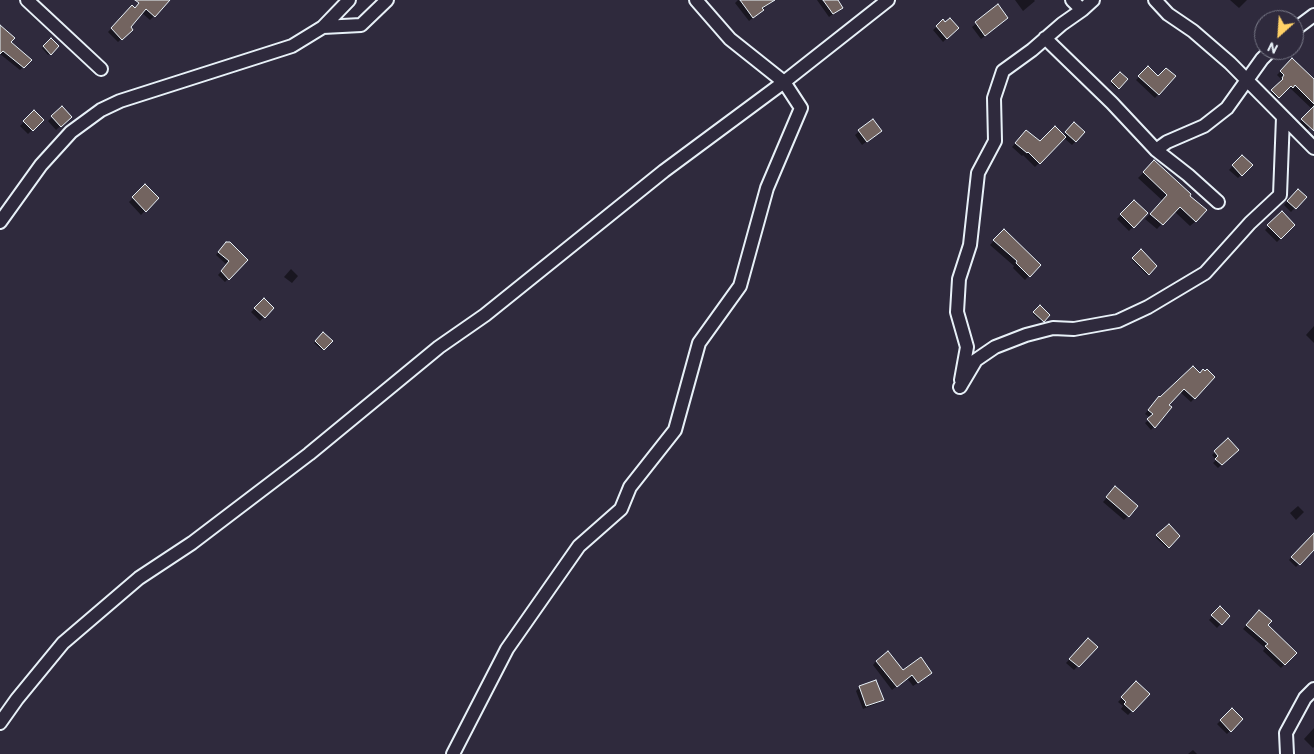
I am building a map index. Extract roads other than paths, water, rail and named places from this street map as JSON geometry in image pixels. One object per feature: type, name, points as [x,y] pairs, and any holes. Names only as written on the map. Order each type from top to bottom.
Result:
[{"type":"street","points":[[27,0],[101,69]]},
{"type":"street","points":[[0,222],[41,165],[71,132],[101,110],[120,101],[292,46],[323,27],[349,0]]},
{"type":"street","points":[[323,27],[361,25],[387,0]]},
{"type":"street","points":[[0,723],[63,643],[139,578],[192,543],[301,460],[439,347],[485,315],[664,171],[784,82],[888,0]]},
{"type":"street","points":[[1072,0],[1082,10]]},
{"type":"street","points":[[1092,0],[1032,50],[1003,71],[994,98],[995,141],[978,173],[970,245],[959,278],[957,312],[966,347],[960,387],[976,360],[995,347],[1026,335],[1053,328],[1074,329],[1118,321],[1148,307],[1205,273],[1250,223],[1280,195],[1283,117]]},
{"type":"street","points":[[1155,0],[1168,14],[1193,31],[1230,63],[1314,148]]},
{"type":"street","points":[[453,754],[507,649],[579,546],[621,509],[630,487],[675,430],[699,343],[740,286],[766,188],[800,108],[784,82],[730,39],[699,1]]},
{"type":"street","points":[[1045,38],[1112,103],[1156,150],[1218,202]]},
{"type":"street","points":[[1156,150],[1167,142],[1204,126],[1228,108],[1261,60]]},
{"type":"street","points":[[1286,754],[1286,733],[1305,698],[1314,689]]}]
